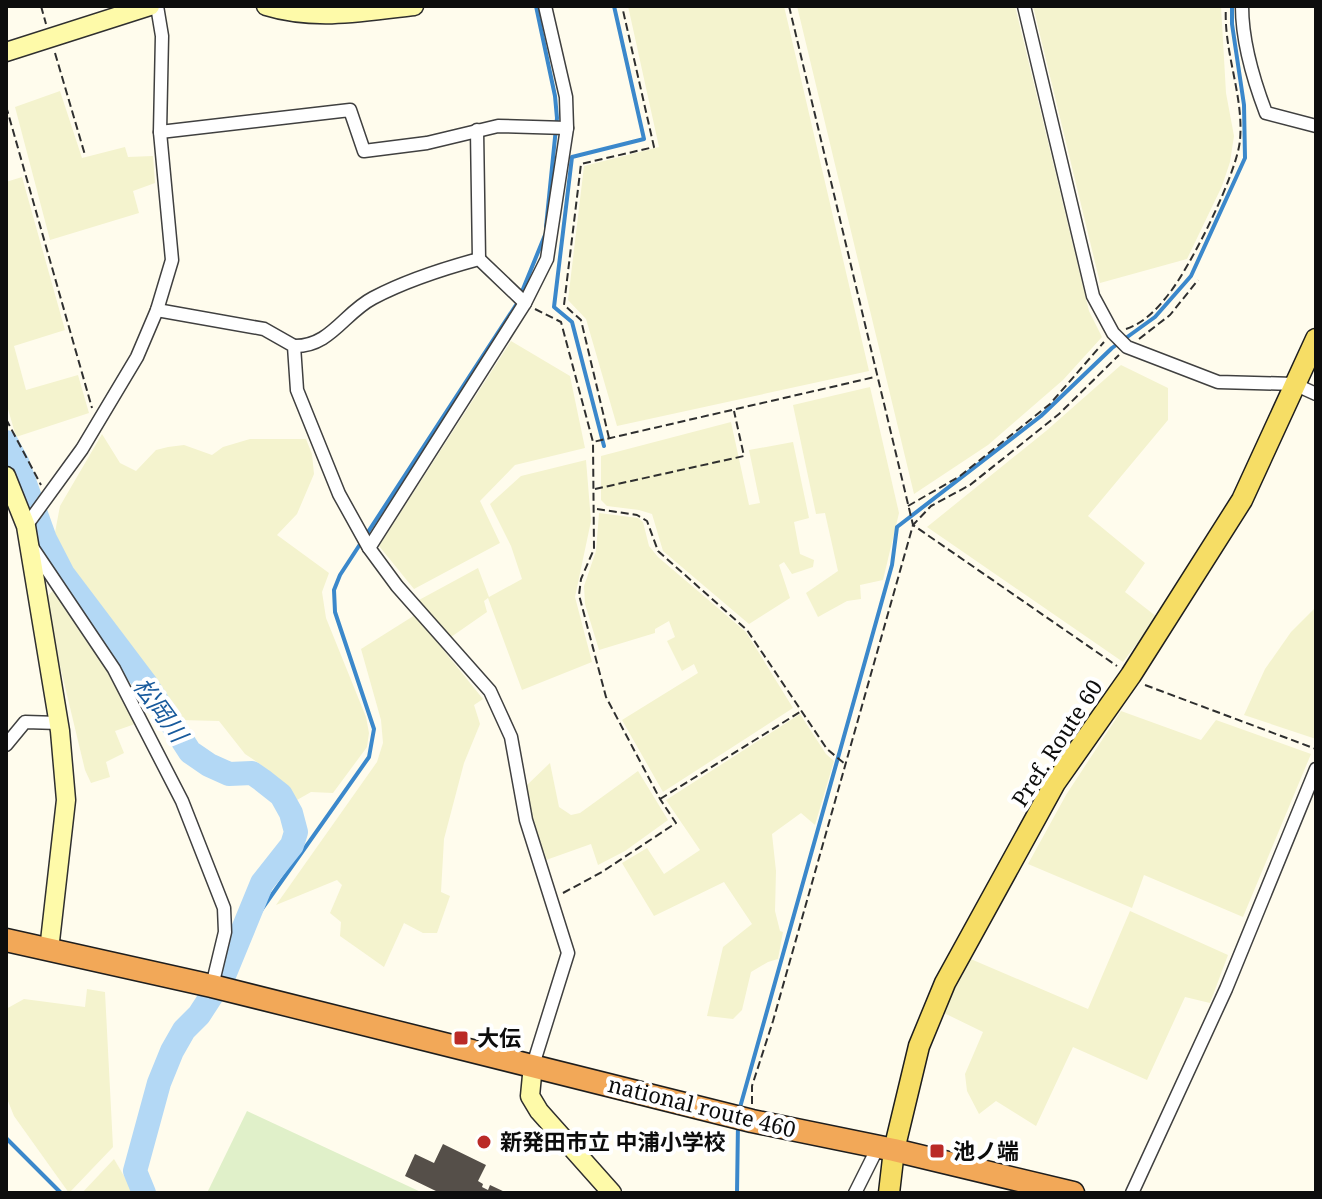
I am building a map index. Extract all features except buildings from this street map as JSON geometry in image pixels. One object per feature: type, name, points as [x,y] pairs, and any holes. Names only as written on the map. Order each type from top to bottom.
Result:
[{"type":"highway","name":"national route 460","points":[[6,940],[212,986],[752,1121],[1073,1193]]},
{"type":"main road","name":"Pref. Route 60","points":[[889,1193],[886,1150],[919,1046],[945,983],[1055,783],[1131,675],[1242,500],[1316,339]]},
{"type":"street","points":[[6,52],[150,6]]},
{"type":"street","points":[[28,535],[47,496],[97,424],[137,357],[157,310],[172,260],[160,132],[162,36],[157,6]]},
{"type":"street","points":[[266,6],[304,14],[414,6]]},
{"type":"street","points":[[369,548],[525,303],[547,259],[567,128],[566,97],[545,6]]},
{"type":"street","points":[[1024,6],[1093,296],[1113,333],[1127,347],[1218,382],[1294,384],[1316,394]]},
{"type":"street","points":[[1242,6],[1252,76],[1266,113],[1316,126]]},
{"type":"street","points":[[160,132],[350,110],[364,151],[427,143],[498,126],[567,128]]},
{"type":"street","points":[[477,130],[479,259],[525,303]]},
{"type":"street","points":[[157,310],[264,329],[294,346],[309,346],[324,339],[369,300],[429,272],[479,259]]},
{"type":"street","points":[[294,346],[297,390],[339,494],[369,548],[397,586],[490,691],[511,737],[526,820],[568,953],[533,1065],[530,1096],[612,1193]]},
{"type":"street","points":[[6,476],[28,535],[59,723],[66,800],[49,950]]},
{"type":"street","points":[[28,535],[114,669],[182,801],[224,908],[225,932],[212,986]]},
{"type":"street","points":[[6,745],[25,722],[59,723]]},
{"type":"street","points":[[1132,1193],[1226,989],[1316,769]]},
{"type":"street","points":[[855,1193],[886,1150]]},
{"type":"path","points":[[41,6],[85,155]]},
{"type":"path","points":[[609,438],[581,320],[564,305],[581,164],[654,147],[622,6]]},
{"type":"path","points":[[789,6],[913,525],[1131,675],[1135,682],[1316,749]]},
{"type":"path","points":[[907,506],[960,476],[1050,404],[1113,333],[1138,325],[1171,292],[1199,245],[1232,171],[1240,142],[1240,116],[1226,6]]},
{"type":"path","points":[[6,106],[97,424]]},
{"type":"path","points":[[752,1121],[752,1086],[913,525],[931,506],[970,485],[1059,414],[1127,347],[1170,315],[1198,280]]},
{"type":"path","points":[[525,303],[561,322],[593,442],[594,549],[581,579],[579,595],[606,697],[676,823],[602,872],[552,900]]},
{"type":"path","points":[[593,442],[876,377]]},
{"type":"path","points":[[595,489],[744,456],[734,410]]},
{"type":"path","points":[[6,419],[47,496]]},
{"type":"path","points":[[595,509],[637,515],[647,521],[658,551],[747,630],[827,749],[846,765]]},
{"type":"path","points":[[660,799],[801,711]]},
{"type":"green space","points":[[628,6],[784,6],[869,371],[617,426],[586,319],[568,300],[584,166],[659,147]]},
{"type":"green space","points":[[797,6],[1015,6],[1089,311],[1102,337],[1063,380],[988,445],[914,494]]},
{"type":"green space","points":[[1033,6],[1221,6],[1226,93],[1234,136],[1222,186],[1187,259],[1100,283]]},
{"type":"green space","points":[[60,91],[82,158],[125,147],[128,157],[153,156],[155,183],[133,191],[139,213],[50,240],[15,107]]},
{"type":"green space","points":[[22,177],[65,330],[14,346],[26,390],[78,375],[89,413],[16,437],[6,402],[6,182]]},
{"type":"green space","points":[[511,341],[570,376],[585,448],[515,465],[480,501],[500,543],[414,589],[379,546]]},
{"type":"green space","points":[[1121,365],[1168,388],[1168,420],[1088,516],[1145,563],[1125,592],[1157,617],[1123,662],[927,527],[1046,431]]},
{"type":"green space","points":[[870,387],[899,513],[883,580],[860,585],[861,599],[847,601],[818,617],[806,593],[838,571],[825,513],[816,514],[793,405]]},
{"type":"green space","points":[[731,422],[749,505],[760,503],[749,450],[793,442],[809,518],[794,522],[800,554],[814,560],[813,567],[792,574],[784,562],[779,565],[790,598],[749,624],[663,551],[652,514],[607,506],[601,500],[601,456]]},
{"type":"green space","points":[[102,434],[120,463],[136,471],[156,450],[168,447],[184,445],[212,455],[223,447],[250,439],[306,439],[312,454],[314,474],[297,514],[277,535],[329,573],[322,592],[326,618],[366,717],[369,733],[367,747],[333,793],[311,792],[290,804],[276,781],[245,754],[219,721],[180,720],[74,583],[53,543],[60,506]]},
{"type":"green space","points":[[586,460],[591,521],[575,597],[592,662],[522,690],[488,598],[484,601],[487,612],[451,637],[419,600],[478,568],[489,597],[522,579],[511,546],[490,504],[521,476]]},
{"type":"green space","points":[[599,513],[638,518],[643,522],[649,546],[658,557],[746,632],[793,708],[663,792],[622,720],[698,673],[694,664],[682,671],[667,641],[675,637],[669,621],[655,629],[655,633],[599,650],[585,604],[584,586],[596,551]]},
{"type":"green space","points":[[55,589],[102,659],[135,724],[115,731],[124,753],[106,762],[110,777],[91,783],[85,770],[44,599]]},
{"type":"green space","points":[[1316,607],[1316,739],[1244,715],[1265,669],[1291,632]]},
{"type":"green space","points":[[415,615],[483,699],[474,705],[480,724],[464,763],[444,839],[441,892],[450,896],[437,933],[423,933],[404,923],[384,967],[340,936],[341,922],[330,913],[342,885],[337,880],[276,905],[377,762],[383,743],[381,720],[361,649]]},
{"type":"green space","points":[[1121,711],[1201,740],[1216,720],[1311,754],[1243,917],[1144,875],[1132,908],[1028,864],[1066,795]]},
{"type":"green space","points":[[800,714],[834,761],[815,825],[801,813],[772,834],[776,871],[775,911],[780,931],[783,932],[778,959],[751,972],[742,1010],[733,1019],[707,1016],[723,947],[752,924],[724,882],[654,916],[622,863],[647,848],[664,874],[700,850],[666,800]]},
{"type":"green space","points":[[550,763],[559,807],[571,815],[580,813],[638,771],[668,820],[625,851],[598,865],[591,844],[546,860],[528,811],[525,787]]},
{"type":"green space","points":[[1130,911],[1228,955],[1210,1003],[1185,997],[1147,1080],[1073,1047],[1036,1126],[996,1101],[979,1114],[967,1091],[965,1074],[983,1032],[944,1013],[966,957],[1088,1009]]},
{"type":"green space","points":[[87,989],[105,992],[113,1147],[69,1193],[14,1116],[6,1096],[6,1009],[24,999],[85,1007]]},
{"type":"green space","points":[[247,1111],[423,1193],[207,1193]]},
{"type":"green space","points":[[114,1159],[134,1193],[82,1193]]},
{"type":"waterway","points":[[536,6],[557,118],[546,227]]},
{"type":"waterway","points":[[604,446],[572,322],[554,307],[572,157],[644,139],[614,6]]},
{"type":"waterway","points":[[739,1111],[892,565],[897,527],[1041,416],[1112,348],[1155,317],[1191,276],[1245,158],[1244,105],[1232,6]]},
{"type":"waterway","points":[[521,294],[545,235]]},
{"type":"waterway","points":[[239,936],[257,916],[369,757],[374,729],[335,612],[334,590],[340,575],[518,302]]},
{"type":"waterway","name":"松岡川","points":[[6,442],[18,464],[45,539],[63,574],[146,684],[190,752],[229,774],[252,773],[262,780],[281,795],[291,813],[296,832],[292,845],[262,883],[223,978],[172,1051],[159,1083],[135,1171],[144,1193]]},
{"type":"waterway","points":[[737,1193],[738,1123]]},
{"type":"waterway","points":[[6,1138],[61,1193]]},
{"type":"place","name":"大伝","points":[[461,1038]]},
{"type":"place","name":"新発田市立 中浦小学校","points":[[484,1142]]},
{"type":"place","name":"池ノ端","points":[[937,1151]]}]
